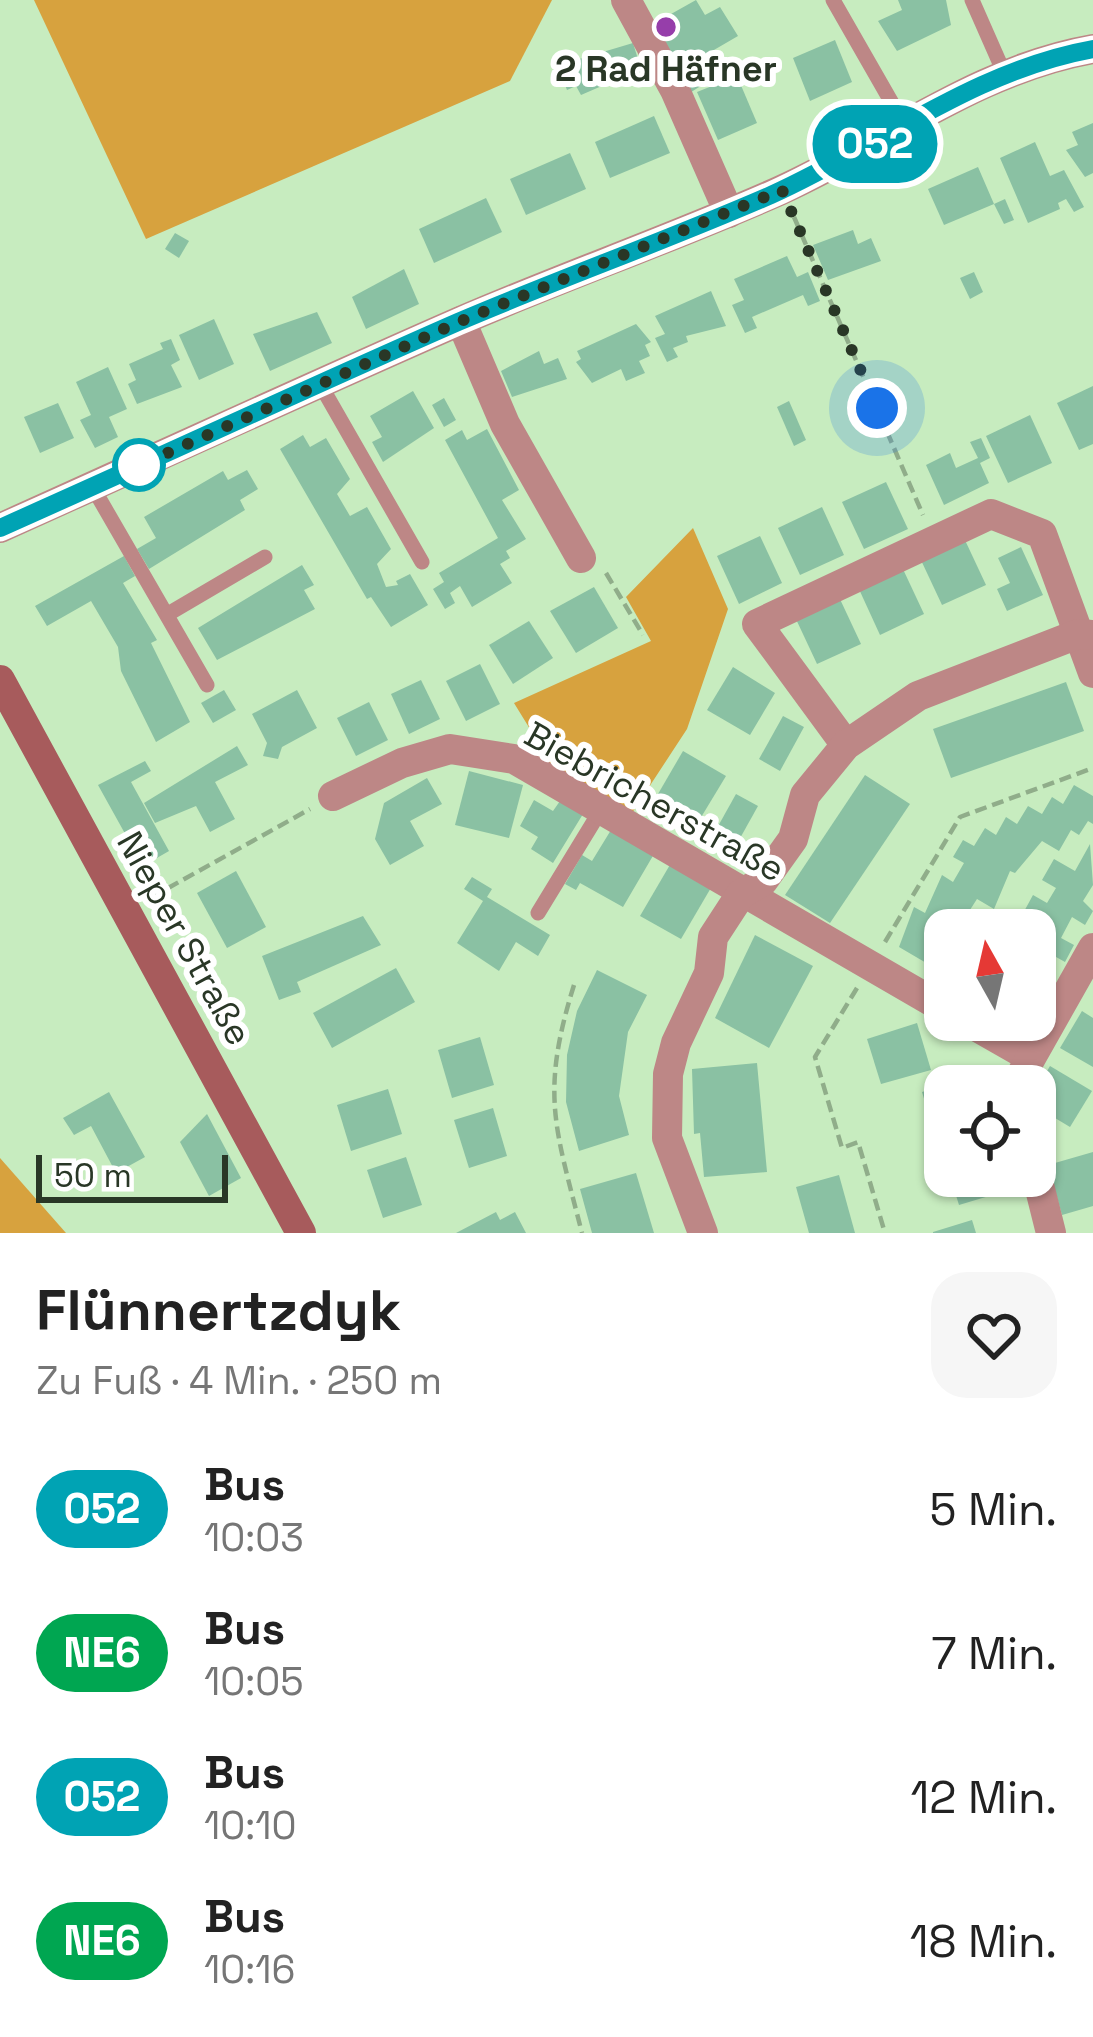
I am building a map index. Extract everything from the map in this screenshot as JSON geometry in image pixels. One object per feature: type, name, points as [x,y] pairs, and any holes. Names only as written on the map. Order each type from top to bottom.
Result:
[{"type":"main road","name":"Nieper Straße","points":[[0,680],[301,1233]]},
{"type":"street","points":[[626,0],[675,90],[729,213]]},
{"type":"street","points":[[0,528],[461,321],[849,160],[904,124],[1006,76],[1048,58],[1093,50]]},
{"type":"street","points":[[461,321],[505,424],[581,558]]},
{"type":"street","points":[[846,745],[759,633],[762,618],[991,514],[1042,534],[1085,634],[1093,673]]},
{"type":"street","points":[[703,1233],[668,1138],[668,1074],[676,1042],[709,973],[713,937],[741,894],[763,881],[793,839],[805,795],[846,745],[918,696],[1085,634]]},
{"type":"street","name":"Biebricherstraße","points":[[333,796],[403,763],[450,749],[514,759],[599,813],[924,997]]},
{"type":"street","points":[[1024,1065],[1093,947]]},
{"type":"street","points":[[1002,1041],[1028,1056]]},
{"type":"street","points":[[1042,1197],[1051,1233]]},
{"type":"lane","points":[[833,0],[904,124]]},
{"type":"lane","points":[[972,0],[1006,76]]},
{"type":"lane","points":[[320,384],[422,562]]},
{"type":"lane","points":[[92,487],[207,685]]},
{"type":"lane","points":[[168,614],[265,556]]},
{"type":"lane","points":[[538,913],[599,813]]},
{"type":"path","points":[[782,190],[933,539]]},
{"type":"path","points":[[581,558],[601,565],[643,635]]},
{"type":"path","points":[[126,912],[333,796]]},
{"type":"path","points":[[574,986],[553,1052],[551,1108],[582,1233]]},
{"type":"shaded area","points":[[34,0],[552,0],[510,81],[146,239]]},
{"type":"shaded area","points":[[693,528],[728,609],[687,729],[632,813],[521,748],[530,729],[514,703],[651,641],[626,597]]},
{"type":"shaded area","points":[[0,1158],[66,1233],[0,1233]]},
{"type":"building","points":[[696,0],[705,15],[720,7],[738,36],[695,61],[707,82],[688,94],[655,23]]},
{"type":"building","points":[[898,0],[946,0],[951,25],[897,51],[878,21],[902,10]]},
{"type":"building","points":[[835,40],[852,82],[810,101],[793,58]]},
{"type":"building","points":[[633,43],[641,69],[581,95],[576,86],[567,90],[562,77],[571,74],[566,63]]},
{"type":"building","points":[[737,76],[757,123],[718,140],[697,92]]},
{"type":"building","points":[[654,116],[670,153],[610,178],[595,142]]},
{"type":"building","points":[[1093,123],[1093,173],[1085,177],[1066,150],[1078,145],[1072,132]]},
{"type":"building","points":[[1035,142],[1050,176],[1064,170],[1084,207],[1074,212],[1066,199],[1058,203],[1060,209],[1028,223],[1000,158]]},
{"type":"building","points":[[570,153],[586,189],[526,215],[510,179]]},
{"type":"building","points":[[978,167],[994,204],[944,225],[928,189]]},
{"type":"building","points":[[486,198],[502,232],[434,263],[419,229]]},
{"type":"building","points":[[1005,199],[1014,220],[1004,224],[994,204]]},
{"type":"building","points":[[853,230],[858,244],[871,238],[881,261],[828,280],[813,245]]},
{"type":"building","points":[[175,233],[189,241],[179,258],[165,249]]},
{"type":"building","points":[[787,256],[797,277],[808,272],[820,301],[808,306],[803,295],[752,317],[757,328],[745,333],[732,305],[744,300],[734,279]]},
{"type":"building","points":[[404,269],[419,304],[366,329],[352,297]]},
{"type":"building","points":[[974,272],[983,292],[970,299],[960,278]]},
{"type":"building","points":[[711,291],[726,326],[686,336],[688,342],[673,348],[678,357],[667,362],[655,338],[665,334],[655,316]]},
{"type":"building","points":[[317,312],[332,343],[270,371],[253,334]]},
{"type":"building","points":[[214,319],[234,364],[199,380],[179,335]]},
{"type":"building","points":[[636,324],[651,342],[645,345],[650,356],[639,361],[645,373],[626,381],[621,369],[592,383],[576,362],[581,359],[577,351]]},
{"type":"building","points":[[171,339],[180,360],[171,365],[182,387],[137,404],[128,384],[136,380],[129,364],[163,349],[160,343]]},
{"type":"building","points":[[539,351],[544,364],[558,358],[567,379],[512,397],[501,371]]},
{"type":"building","points":[[108,367],[127,409],[109,417],[118,437],[95,448],[80,420],[91,415],[76,382]]},
{"type":"building","points":[[1093,386],[1093,444],[1079,450],[1057,403]]},
{"type":"building","points":[[413,391],[434,428],[383,462],[372,442],[382,437],[370,416]]},
{"type":"building","points":[[444,398],[456,420],[444,427],[432,405]]},
{"type":"building","points":[[789,401],[806,440],[794,446],[777,407]]},
{"type":"building","points":[[58,403],[74,438],[40,453],[24,417]]},
{"type":"building","points":[[1030,415],[1052,463],[1008,483],[986,436]]},
{"type":"building","points":[[487,429],[519,490],[502,500],[526,539],[506,551],[510,558],[500,564],[512,583],[472,607],[460,586],[450,593],[455,603],[445,609],[433,589],[444,582],[439,573],[498,538],[445,440],[462,430],[467,440]]},
{"type":"building","points":[[303,435],[310,447],[326,438],[350,479],[337,494],[350,516],[367,507],[391,549],[377,564],[386,587],[398,585],[396,581],[410,574],[428,605],[391,627],[371,597],[367,599],[280,449]]},
{"type":"building","points":[[981,438],[990,458],[980,463],[989,483],[944,505],[926,465],[950,453],[956,468],[978,458],[970,442]]},
{"type":"building","points":[[247,470],[258,489],[240,500],[245,510],[149,569],[137,549],[156,538],[144,517],[223,471],[228,480]]},
{"type":"building","points":[[886,482],[908,529],[864,549],[842,502]]},
{"type":"building","points":[[822,507],[844,555],[800,575],[778,528]]},
{"type":"building","points":[[760,536],[782,583],[739,604],[717,556]]},
{"type":"building","points":[[964,538],[986,585],[942,605],[920,558]]},
{"type":"building","points":[[1021,547],[1043,595],[1007,611],[997,589],[1010,583],[998,558]]},
{"type":"building","points":[[124,556],[135,576],[123,583],[157,640],[151,643],[190,722],[156,742],[121,671],[118,647],[91,601],[47,626],[35,606]]},
{"type":"building","points":[[302,565],[314,585],[304,590],[315,609],[217,660],[198,628]]},
{"type":"building","points":[[902,567],[924,614],[880,635],[858,587]]},
{"type":"building","points":[[594,587],[618,628],[576,653],[550,611]]},
{"type":"building","points":[[839,597],[861,644],[817,664],[795,617]]},
{"type":"building","points":[[529,621],[553,658],[513,684],[489,645]]},
{"type":"building","points":[[480,664],[500,704],[466,721],[446,681]]},
{"type":"building","points":[[733,667],[775,693],[750,735],[707,710]]},
{"type":"building","points":[[421,680],[440,719],[409,734],[391,694]]},
{"type":"building","points":[[1066,682],[1084,731],[951,778],[933,729]]},
{"type":"building","points":[[224,690],[236,710],[213,723],[201,703]]},
{"type":"building","points":[[297,690],[317,728],[282,747],[278,759],[263,756],[267,743],[252,714]]},
{"type":"building","points":[[369,702],[388,740],[356,756],[337,718]]},
{"type":"building","points":[[783,716],[804,727],[780,771],[759,759]]},
{"type":"building","points":[[237,746],[248,765],[215,782],[235,819],[210,832],[196,806],[155,823],[144,803]]},
{"type":"building","points":[[683,751],[726,776],[700,819],[658,794]]},
{"type":"building","points":[[145,761],[151,771],[131,782],[169,851],[143,866],[98,785]]},
{"type":"building","points":[[469,771],[523,785],[509,838],[455,825]]},
{"type":"building","points":[[865,775],[910,804],[830,923],[785,895]]},
{"type":"building","points":[[427,778],[442,804],[410,821],[424,846],[390,865],[375,839],[384,803]]},
{"type":"building","points":[[1074,785],[1093,796],[1093,824],[1088,821],[1079,835],[1071,830],[1059,851],[1042,841],[1015,873],[1010,871],[994,909],[977,899],[971,909],[927,909],[942,875],[953,882],[964,863],[953,857],[963,840],[974,846],[985,828],[996,835],[1006,817],[1017,824],[1028,806],[1042,814],[1052,797],[1063,804]]},
{"type":"building","points":[[736,794],[758,806],[734,849],[712,837]]},
{"type":"building","points":[[534,800],[553,811],[560,801],[583,814],[553,863],[531,849],[538,837],[520,826]]},
{"type":"building","points":[[611,830],[654,854],[623,907],[580,883],[576,890],[565,884],[582,855],[592,861]]},
{"type":"building","points":[[1090,844],[1093,885],[1083,901],[1093,911],[1085,925],[1072,917],[1061,938],[1074,945],[1065,962],[1056,957],[1056,909],[1025,909],[1033,895],[1047,903],[1056,888],[1042,880],[1054,859],[1075,871]]},
{"type":"building","points":[[671,863],[712,886],[681,939],[640,916]]},
{"type":"building","points":[[236,871],[266,927],[227,948],[197,893]]},
{"type":"building","points":[[472,877],[492,889],[487,897],[550,935],[538,956],[516,942],[499,971],[457,943],[483,901],[464,889]]},
{"type":"building","points":[[914,907],[924,912],[924,962],[899,947]]},
{"type":"building","points":[[363,916],[381,945],[297,982],[301,992],[279,1000],[262,956]]},
{"type":"building","points":[[755,935],[813,966],[769,1048],[715,1018]]},
{"type":"building","points":[[396,968],[415,1002],[332,1048],[313,1013]]},
{"type":"building","points":[[597,970],[647,995],[628,1032],[619,1096],[629,1135],[579,1151],[566,1102],[567,1055],[577,1011]]},
{"type":"building","points":[[1082,1011],[1093,1018],[1093,1067],[1060,1048]]},
{"type":"building","points":[[917,1023],[930,1065],[924,1065],[924,1072],[881,1084],[867,1039]]},
{"type":"building","points":[[480,1037],[494,1085],[452,1098],[438,1050]]},
{"type":"building","points":[[757,1063],[767,1172],[704,1177],[700,1133],[694,1134],[692,1069]]},
{"type":"building","points":[[1056,1070],[1092,1091],[1070,1127],[1056,1119]]},
{"type":"building","points":[[388,1089],[402,1134],[351,1151],[337,1105]]},
{"type":"building","points":[[109,1092],[145,1157],[116,1173],[91,1126],[74,1135],[63,1118]]},
{"type":"building","points":[[493,1108],[507,1156],[469,1168],[454,1120]]},
{"type":"building","points":[[207,1114],[241,1178],[209,1196],[180,1142]]},
{"type":"building","points":[[1093,1152],[1093,1206],[1062,1215],[1056,1163]]},
{"type":"building","points":[[406,1157],[422,1205],[383,1218],[367,1170]]},
{"type":"building","points":[[636,1173],[654,1233],[592,1233],[580,1189]]},
{"type":"building","points":[[839,1175],[855,1233],[809,1233],[796,1187]]},
{"type":"building","points":[[957,1197],[986,1197],[959,1205]]},
{"type":"building","points":[[496,1212],[500,1220],[515,1212],[526,1233],[456,1233]]},
{"type":"building","points":[[972,1220],[976,1233],[933,1233],[933,1232]]},
{"type":"bus line","name":"052","points":[[0,528],[461,321],[612,263],[849,160],[926,111],[1048,58],[1093,49]]},
{"type":"place","name":"2 Rad Häfner","points":[[666,27]]},
{"type":"route","points":[[139,465],[134,468],[461,321],[782,190],[877,408]]}]
